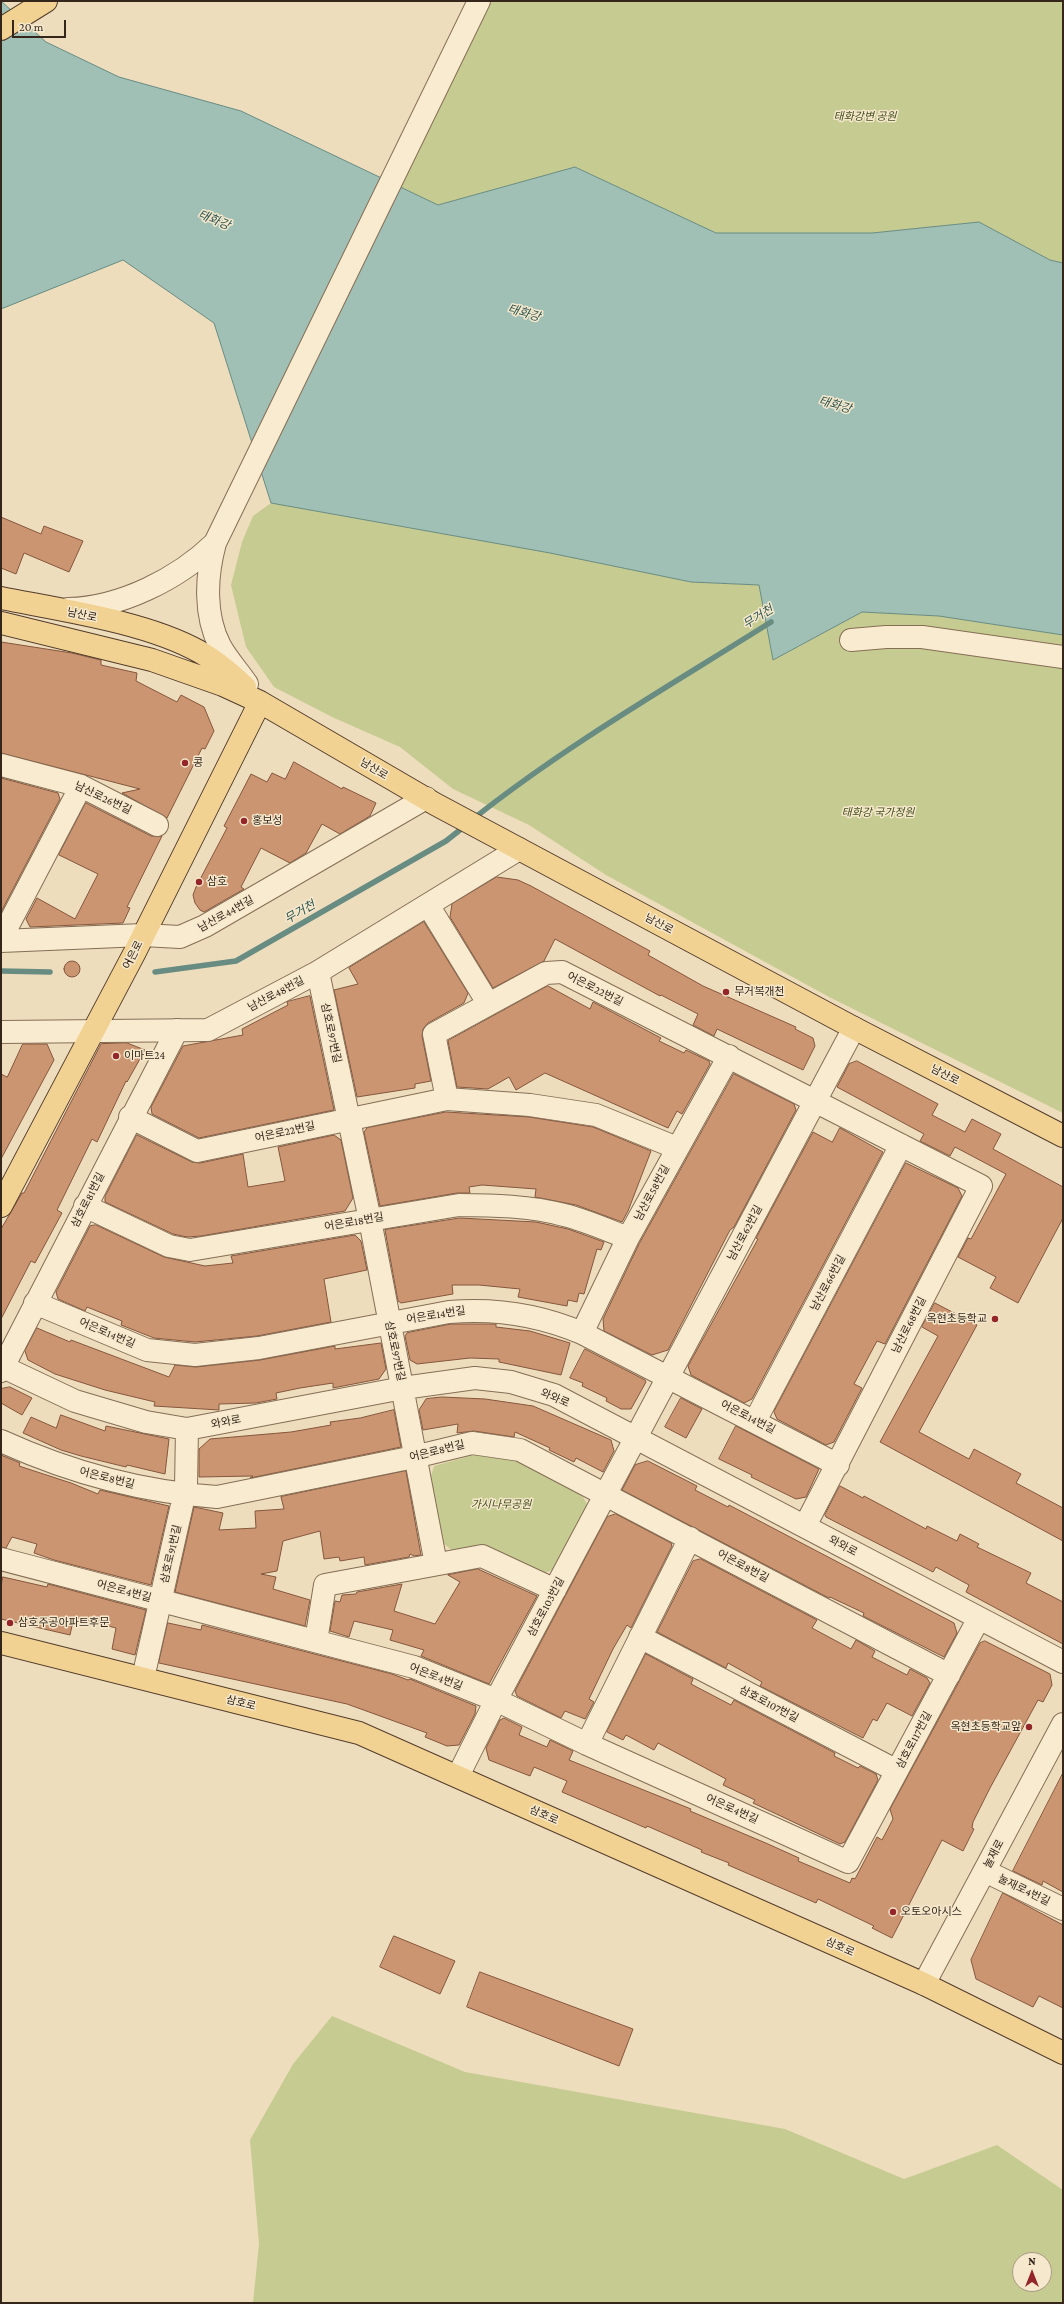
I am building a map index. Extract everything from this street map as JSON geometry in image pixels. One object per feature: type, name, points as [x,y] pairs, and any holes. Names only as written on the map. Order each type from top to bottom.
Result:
[{"type":"main road","points":[[1,29],[46,1]]},
{"type":"main road","name":"남산로","points":[[1,598],[55,609],[159,634],[200,652],[229,673],[260,702]]},
{"type":"main road","name":"남산로","points":[[1,623],[152,660],[223,685],[260,702],[430,801],[854,1028],[1063,1136]]},
{"type":"main road","name":"어은로","points":[[1,1206],[139,944],[260,702]]},
{"type":"main road","name":"삼호로","points":[[1,1643],[359,1732],[924,1984],[1063,2053]]},
{"type":"street","points":[[152,660],[170,662],[188,659],[200,652],[206,641],[210,628],[210,565],[215,543],[479,1]]},
{"type":"street","points":[[55,609],[95,607],[129,597],[187,566],[215,543]]},
{"type":"street","points":[[209,610],[220,646],[260,702]]},
{"type":"street","points":[[851,640],[886,636],[922,636],[1063,657]]},
{"type":"street","name":"남산로26번길","points":[[1,765],[81,786],[157,825]]},
{"type":"street","name":"남산로44번길","points":[[81,786],[1,940],[139,944],[180,937],[205,926],[430,801]]},
{"type":"street","name":"남산로48번길","points":[[3,1035],[96,1026],[208,1030],[318,972],[519,849]]},
{"type":"street","points":[[428,905],[488,1003]]},
{"type":"street","name":"삼호로97번길","points":[[318,972],[370,1220],[389,1323],[403,1388],[414,1457],[436,1564]]},
{"type":"street","name":"어은로22번길","points":[[447,1099],[434,1034],[488,1003],[546,973],[562,972],[981,1186]]},
{"type":"street","name":"남산로62번길","points":[[636,1438],[854,1028]]},
{"type":"street","name":"삼호로81번길","points":[[2,1368],[130,1117],[177,1030]]},
{"type":"street","name":"남산로58번길","points":[[582,1333],[628,1238],[729,1056]]},
{"type":"street","name":"어은로22번길","points":[[130,1117],[197,1151],[349,1118],[447,1099],[530,1105],[596,1115],[677,1148]]},
{"type":"street","name":"남산로66번길","points":[[755,1421],[901,1145]]},
{"type":"street","name":"남산로68번길","points":[[805,1526],[981,1186]]},
{"type":"street","name":"어은로18번길","points":[[85,1206],[170,1246],[190,1250],[459,1205],[487,1205],[565,1215],[628,1238]]},
{"type":"street","name":"어은로14번길","points":[[35,1303],[147,1350],[195,1355],[259,1348],[449,1312],[474,1310],[518,1314],[550,1321],[582,1333],[838,1464]]},
{"type":"street","name":"와와로","points":[[2,1368],[75,1401],[146,1422],[187,1429],[403,1388],[475,1378],[512,1382],[554,1395],[1063,1662]]},
{"type":"street","name":"삼호로91번길","points":[[143,1678],[184,1495],[187,1429]]},
{"type":"street","name":"삼호로103번길","points":[[458,1776],[496,1700],[636,1438]]},
{"type":"street","name":"어은로8번길","points":[[1,1441],[42,1460],[103,1479],[184,1495],[217,1497],[414,1457],[472,1443],[520,1450],[949,1675]]},
{"type":"street","points":[[587,1744],[690,1538]]},
{"type":"street","points":[[316,1641],[325,1585],[482,1556],[555,1590]]},
{"type":"street","name":"어은로4번길","points":[[1,1559],[414,1667],[496,1700],[587,1744],[848,1862]]},
{"type":"street","name":"삼호로117번길","points":[[848,1862],[980,1618]]},
{"type":"street","name":"삼호로107번길","points":[[640,1637],[897,1771]]},
{"type":"street","name":"눌재로","points":[[924,1984],[1063,1724]]},
{"type":"street","name":"눌재로4번길","points":[[985,1871],[1063,1909]]},
{"type":"green space","name":"태화강변 공원","points":[[492,1],[1063,2],[1063,263],[1050,260],[979,222],[872,233],[716,233],[575,167],[438,205],[400,187]]},
{"type":"green space","name":"태화강 국가정원","points":[[271,503],[550,553],[691,582],[759,585],[773,660],[862,612],[939,616],[1063,635],[1063,1113],[831,998],[606,875],[529,825],[453,789],[400,747],[332,717],[274,687],[246,647],[231,585],[242,542],[253,516]]},
{"type":"green space","name":"가시나무공원","points":[[477,1454],[516,1461],[582,1495],[588,1506],[552,1570],[540,1575],[454,1552],[443,1543],[429,1483],[434,1466]]},
{"type":"green space","points":[[332,2016],[465,2072],[785,2129],[904,2179],[997,2145],[1063,2190],[1063,2303],[253,2303],[259,2244],[250,2140],[293,2064]]},
{"type":"water","name":"태화강","points":[[1,1],[46,42],[119,77],[241,111],[438,205],[575,167],[716,233],[872,233],[979,222],[1050,260],[1063,263],[1063,635],[939,616],[862,612],[773,660],[759,585],[691,582],[550,553],[271,503],[214,323],[123,260],[1,309]]},
{"type":"building","points":[[1,517],[41,534],[44,526],[83,541],[69,572],[24,553],[16,574],[1,568]]},
{"type":"building","points":[[1,642],[72,653],[101,660],[101,665],[137,673],[136,681],[177,702],[181,695],[204,707],[214,731],[205,749],[202,748],[167,818],[122,793],[140,789],[1,753]]},
{"type":"building","points":[[294,762],[342,789],[343,787],[376,803],[370,816],[340,834],[322,824],[306,853],[290,863],[261,848],[241,887],[244,889],[204,912],[200,910],[195,903],[193,895],[196,887],[227,828],[224,826],[251,774],[267,782],[272,773],[285,779]]},
{"type":"building","points":[[1,778],[58,793],[60,799],[1,912]]},
{"type":"building","points":[[86,803],[151,836],[162,836],[127,907],[130,908],[123,923],[30,927],[26,919],[37,898],[75,919],[98,874],[59,855]]},
{"type":"building","points":[[497,877],[518,880],[531,886],[650,951],[648,955],[703,986],[796,1027],[795,1029],[813,1038],[815,1046],[803,1070],[717,1029],[714,1036],[693,1025],[698,1014],[661,995],[660,996],[555,939],[544,961],[493,988],[450,917],[452,904]]},
{"type":"building","points":[[424,922],[468,993],[464,1003],[428,1023],[423,1029],[422,1036],[431,1081],[415,1084],[415,1088],[357,1097],[334,990],[358,984],[349,968]]},
{"type":"building","points":[[72,961],[78,963],[80,969],[78,975],[72,977],[66,975],[64,969],[66,963]]},
{"type":"building","points":[[548,986],[590,1009],[593,1002],[661,1038],[659,1041],[684,1053],[686,1050],[709,1061],[710,1064],[682,1114],[677,1111],[668,1128],[545,1073],[516,1090],[509,1077],[488,1089],[457,1087],[448,1041]]},
{"type":"building","points":[[310,996],[334,1110],[199,1138],[152,1114],[151,1107],[183,1046],[243,1035],[242,1029],[288,1005],[287,1002]]},
{"type":"building","points":[[127,1043],[145,1050],[127,1082],[126,1081],[97,1142],[92,1139],[57,1210],[62,1213],[35,1263],[31,1261],[1,1319],[1,1229],[22,1193],[24,1193],[101,1044]]},
{"type":"building","points":[[23,1044],[47,1044],[54,1060],[1,1159],[1,1074],[7,1077]]},
{"type":"building","points":[[857,1061],[938,1104],[932,1115],[965,1132],[972,1119],[1001,1134],[993,1149],[1063,1187],[1063,1218],[1018,1303],[990,1288],[996,1277],[958,1257],[968,1238],[971,1239],[1006,1174],[955,1147],[950,1156],[920,1141],[924,1134],[837,1087],[849,1064]]},
{"type":"building","points":[[734,1074],[794,1104],[796,1110],[734,1227],[730,1230],[668,1350],[652,1355],[604,1331],[603,1319],[639,1244]]},
{"type":"building","points":[[446,1112],[529,1117],[593,1127],[651,1151],[628,1211],[622,1222],[576,1205],[535,1197],[536,1189],[482,1185],[469,1187],[470,1193],[457,1193],[380,1206],[364,1132],[367,1128]]},
{"type":"building","points":[[840,1128],[883,1152],[752,1399],[744,1403],[691,1375],[688,1366],[758,1239],[756,1238],[813,1132],[832,1142]]},
{"type":"building","points":[[137,1135],[192,1162],[200,1163],[243,1154],[248,1187],[285,1181],[278,1147],[334,1135],[341,1140],[353,1198],[345,1211],[201,1236],[187,1237],[173,1234],[105,1202],[105,1197]]},
{"type":"building","points":[[906,1163],[958,1188],[962,1196],[885,1344],[877,1341],[854,1384],[862,1388],[834,1442],[826,1445],[777,1419],[774,1412]]},
{"type":"building","points":[[460,1218],[536,1222],[568,1229],[604,1242],[601,1250],[597,1249],[584,1294],[579,1293],[577,1302],[568,1300],[567,1306],[518,1297],[520,1289],[479,1285],[452,1285],[453,1294],[401,1303],[398,1301],[385,1230]]},
{"type":"building","points":[[96,1225],[164,1257],[205,1266],[233,1263],[231,1256],[355,1235],[361,1241],[367,1270],[324,1279],[331,1322],[257,1336],[195,1342],[154,1338],[121,1325],[122,1321],[87,1307],[85,1311],[58,1299],[56,1292],[90,1226]]},
{"type":"building","points":[[935,1303],[977,1325],[919,1432],[969,1459],[974,1449],[1021,1474],[1016,1483],[1063,1508],[1063,1541],[880,1442],[938,1336],[922,1327]]},
{"type":"building","points":[[451,1324],[496,1324],[496,1327],[530,1331],[570,1343],[561,1375],[499,1362],[499,1359],[470,1358],[417,1364],[410,1360],[405,1336],[407,1333]]},
{"type":"building","points":[[37,1328],[70,1342],[71,1340],[169,1377],[175,1365],[196,1367],[260,1360],[335,1346],[335,1349],[381,1343],[386,1369],[379,1379],[333,1388],[333,1383],[300,1388],[276,1393],[277,1399],[256,1403],[219,1404],[219,1410],[154,1406],[155,1402],[105,1390],[55,1374],[28,1360],[25,1351]]},
{"type":"building","points":[[585,1349],[645,1380],[646,1382],[631,1409],[621,1409],[606,1401],[607,1398],[582,1386],[583,1383],[570,1378]]},
{"type":"building","points":[[10,1387],[32,1398],[22,1415],[1,1403],[1,1389]]},
{"type":"building","points":[[442,1397],[485,1399],[533,1406],[611,1440],[614,1451],[603,1472],[576,1458],[574,1462],[549,1450],[550,1448],[515,1432],[514,1437],[474,1431],[457,1433],[458,1424],[423,1430],[419,1410],[426,1399]]},
{"type":"building","points":[[681,1398],[702,1409],[686,1438],[665,1427]]},
{"type":"building","points":[[394,1410],[401,1447],[250,1478],[253,1476],[199,1477],[199,1449],[210,1439],[291,1432],[331,1425],[330,1422],[360,1418]]},
{"type":"building","points":[[61,1415],[105,1431],[106,1426],[169,1439],[165,1474],[127,1465],[126,1467],[81,1456],[61,1450],[23,1433],[31,1417],[56,1428]]},
{"type":"building","points":[[736,1426],[819,1469],[806,1497],[796,1499],[751,1477],[752,1475],[719,1459]]},
{"type":"building","points":[[1,1455],[20,1463],[19,1466],[71,1483],[98,1494],[100,1490],[169,1506],[151,1585],[54,1560],[34,1553],[37,1544],[12,1537],[6,1548],[1,1547]]},
{"type":"building","points":[[648,1461],[697,1486],[695,1490],[728,1507],[729,1505],[954,1623],[957,1633],[944,1657],[863,1616],[864,1613],[830,1597],[829,1598],[622,1490],[635,1465]]},
{"type":"building","points":[[406,1471],[421,1555],[414,1556],[410,1554],[409,1557],[365,1565],[364,1557],[340,1561],[339,1557],[324,1559],[320,1531],[283,1541],[277,1571],[261,1574],[276,1577],[273,1589],[310,1600],[305,1626],[175,1592],[194,1507],[223,1513],[219,1530],[256,1528],[255,1511],[284,1509],[281,1497]]},
{"type":"building","points":[[840,1486],[863,1498],[864,1496],[926,1529],[927,1526],[957,1541],[960,1534],[979,1544],[977,1547],[1031,1573],[1026,1583],[1063,1602],[1063,1644],[966,1592],[969,1585],[936,1567],[933,1572],[826,1517],[825,1515]]},
{"type":"building","points":[[616,1514],[671,1543],[672,1546],[631,1628],[627,1625],[613,1649],[589,1699],[594,1702],[585,1719],[565,1711],[561,1718],[517,1696],[515,1691],[607,1517]]},
{"type":"building","points":[[701,1559],[817,1620],[812,1628],[851,1649],[856,1640],[875,1651],[872,1657],[907,1675],[910,1669],[927,1678],[930,1683],[912,1716],[887,1703],[877,1721],[873,1719],[863,1738],[760,1686],[762,1682],[728,1663],[726,1668],[657,1632],[693,1561]]},
{"type":"building","points":[[478,1569],[537,1596],[489,1684],[421,1656],[424,1650],[390,1640],[393,1630],[354,1621],[349,1637],[330,1631],[335,1601],[340,1602],[342,1595],[356,1594],[357,1592],[402,1584],[394,1611],[435,1624],[460,1582],[448,1575]]},
{"type":"building","points":[[3,1577],[47,1587],[48,1584],[146,1610],[135,1655],[112,1649],[116,1628],[74,1617],[70,1635],[1,1619],[1,1587]]},
{"type":"building","points":[[168,1623],[201,1630],[202,1625],[392,1674],[408,1680],[410,1679],[476,1706],[475,1714],[459,1745],[447,1746],[425,1737],[427,1733],[347,1704],[159,1663]]},
{"type":"building","points":[[985,1641],[1050,1674],[1052,1685],[1043,1702],[1038,1700],[990,1788],[973,1822],[972,1828],[974,1829],[963,1851],[942,1840],[892,1938],[872,1928],[874,1926],[818,1899],[816,1903],[728,1865],[729,1863],[701,1852],[702,1850],[562,1792],[567,1781],[534,1767],[530,1776],[489,1760],[486,1748],[500,1720],[504,1718],[522,1727],[519,1735],[547,1747],[550,1740],[573,1751],[569,1760],[691,1809],[690,1811],[768,1844],[799,1858],[798,1861],[850,1883],[852,1878],[855,1879],[877,1837],[882,1840],[893,1819],[890,1809],[980,1643]]},
{"type":"building","points":[[646,1654],[693,1679],[691,1684],[731,1705],[734,1700],[835,1753],[834,1756],[858,1768],[860,1766],[876,1774],[878,1780],[845,1842],[840,1844],[753,1803],[755,1800],[723,1785],[726,1779],[658,1743],[654,1750],[626,1735],[623,1740],[607,1732]]},
{"type":"building","points":[[1063,1773],[1063,1892],[1043,1881],[1042,1885],[1013,1871]]},
{"type":"building","points":[[1003,1893],[1063,1925],[1063,2008],[1039,1996],[1033,2007],[976,1979],[971,1960]]},
{"type":"building","points":[[394,1936],[455,1961],[440,1994],[380,1967]]},
{"type":"building","points":[[480,1972],[633,2029],[619,2066],[467,2007]]},
{"type":"waterway","name":"무거천","points":[[473,819],[508,792],[619,716],[771,622]]},
{"type":"waterway","name":"무거천","points":[[155,972],[236,961],[446,841],[465,826]]},
{"type":"waterway","name":"무거천","points":[[1,971],[50,972]]},
{"type":"place","name":"콩","points":[[185,763]]},
{"type":"place","name":"홍보성","points":[[244,821]]},
{"type":"place","name":"삼호","points":[[199,882]]},
{"type":"place","name":"무거복개천","points":[[726,992]]},
{"type":"place","name":"이마트24","points":[[116,1056]]},
{"type":"place","name":"옥현초등학교","points":[[995,1319]]},
{"type":"place","name":"삼호주공아파트후문","points":[[10,1623]]},
{"type":"place","name":"옥현초등학교앞","points":[[1029,1727]]},
{"type":"place","name":"오토오아시스","points":[[893,1912]]}]
